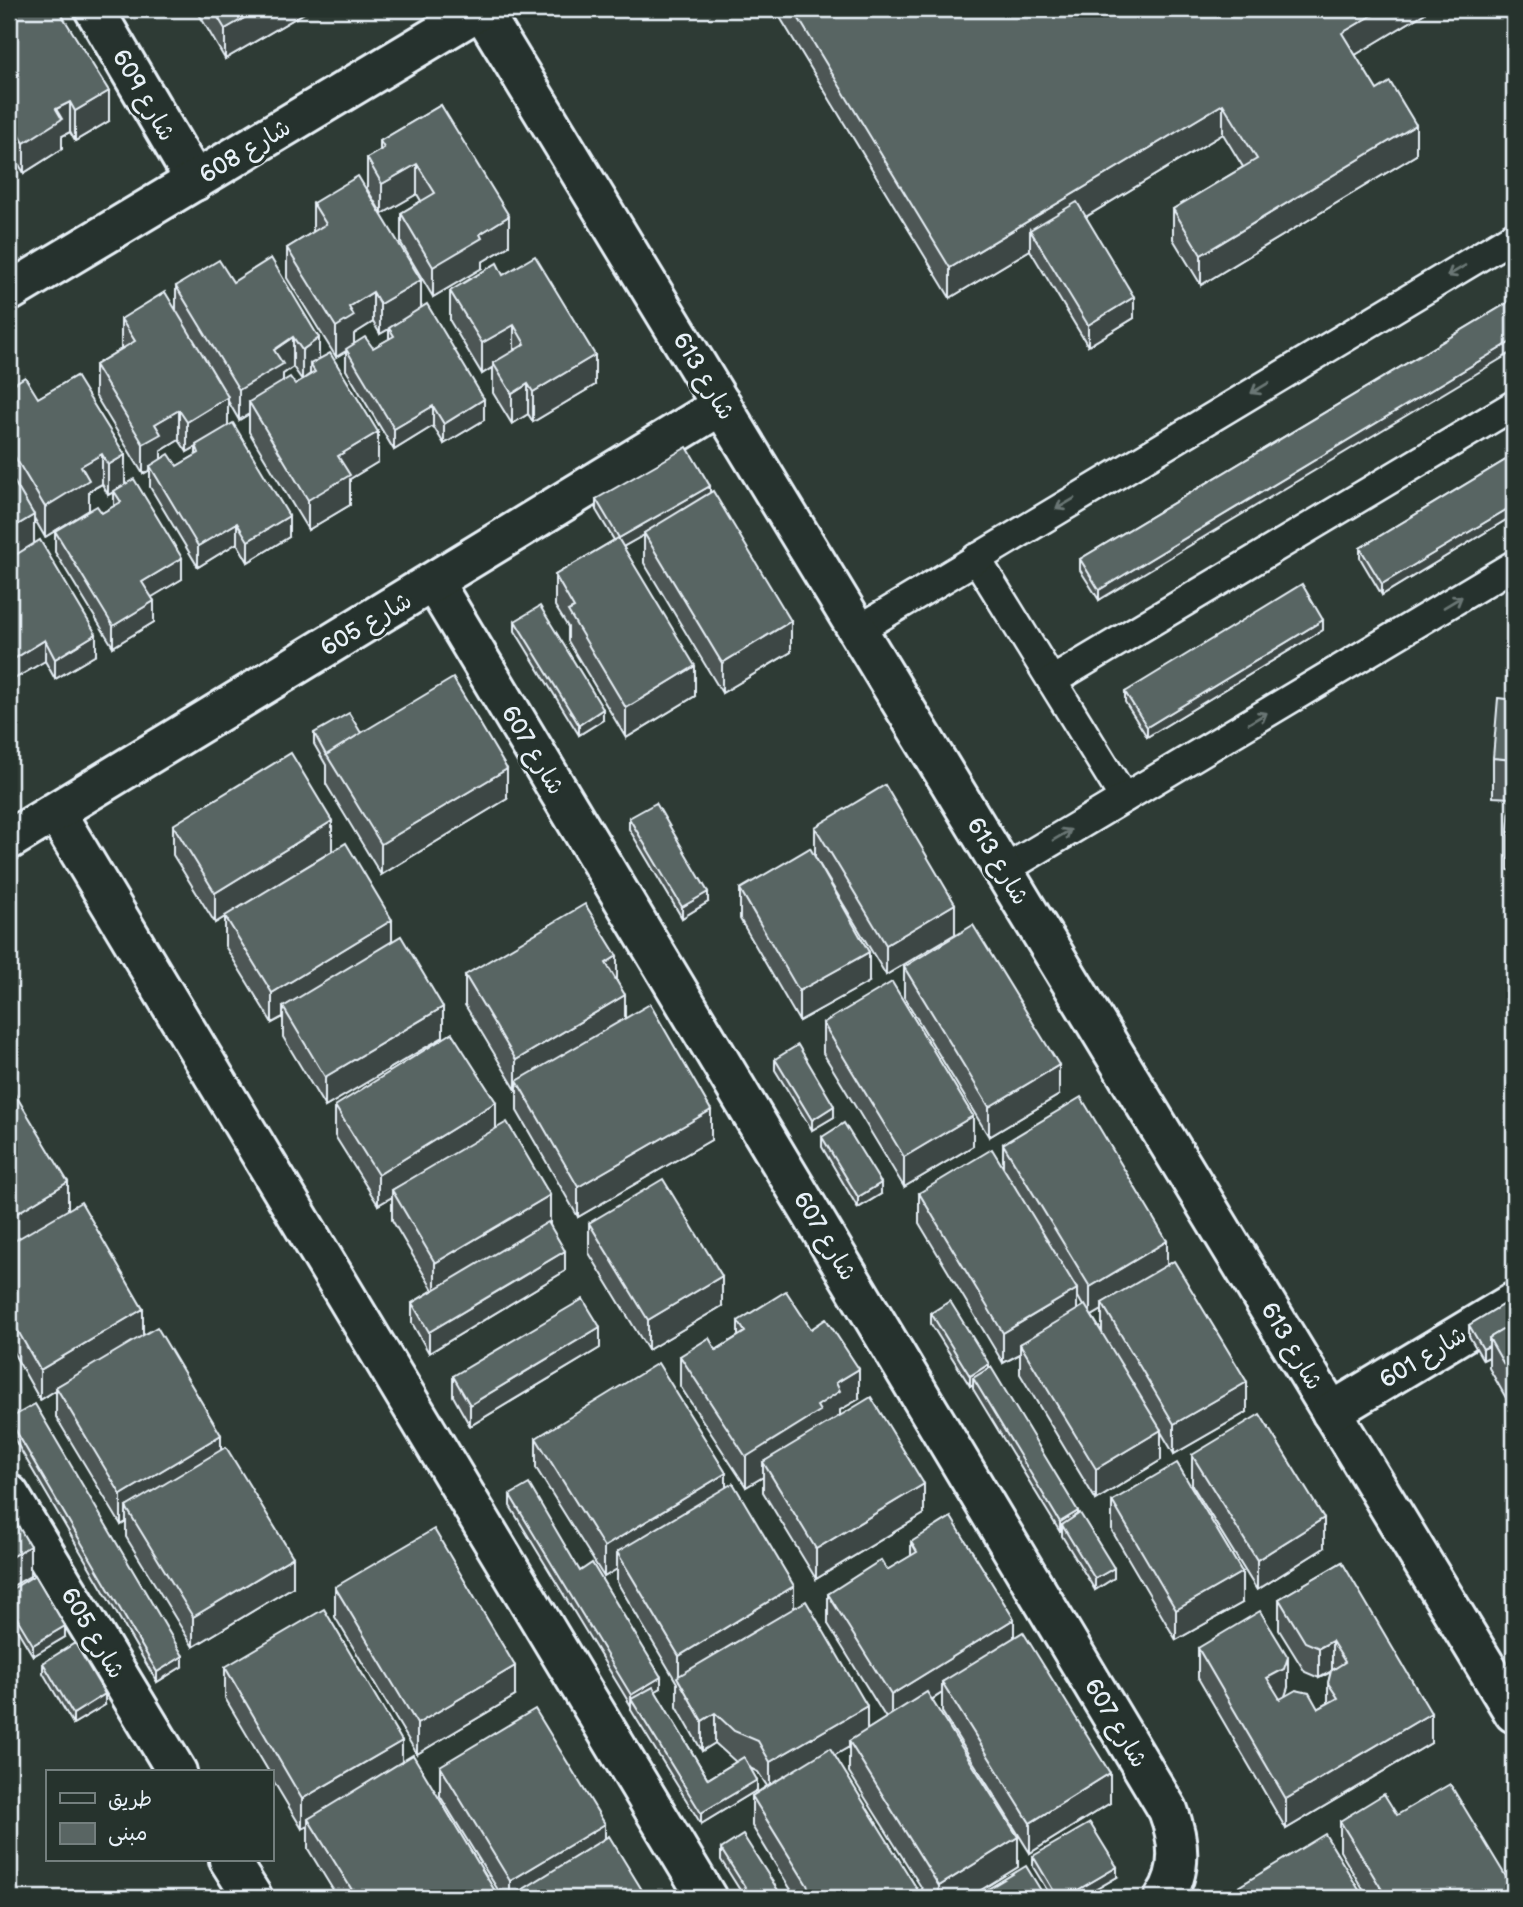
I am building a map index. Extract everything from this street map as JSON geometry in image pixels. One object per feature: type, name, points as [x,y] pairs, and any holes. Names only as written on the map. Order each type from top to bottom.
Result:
[{"type":"street","name":"شارع 609","points":[[94,9],[195,181]]},
{"type":"street","name":"شارع 608","points":[[9,292],[481,9]]},
{"type":"street","name":"شارع 613","points":[[481,9],[1514,1713]]},
{"type":"street","name":"شارع 605","points":[[9,840],[722,405]]},
{"type":"street","name":"شارع 607","points":[[433,583],[1168,1810],[1179,1848],[1177,1868],[1164,1898]]},
{"type":"street","points":[[56,813],[707,1898]]},
{"type":"street","name":"شارع 601","points":[[1331,1412],[1514,1302]]},
{"type":"street","name":"شارع 605","points":[[9,1494],[176,1770]]},
{"type":"street","points":[[230,1862],[253,1898]]},
{"type":"lane","points":[[858,630],[1514,236]]},
{"type":"lane","points":[[1052,681],[1514,405]]},
{"type":"lane","points":[[976,558],[1124,798]]},
{"type":"lane","points":[[1004,870],[1514,565]]},
{"type":"building","points":[[9,9],[58,9],[109,91],[75,111],[70,102],[56,109],[62,119],[24,143],[9,117]]},
{"type":"building","points":[[213,9],[260,9],[225,29]]},
{"type":"building","points":[[793,9],[1383,9],[1342,33],[1377,90],[1390,82],[1416,125],[1201,255],[1173,209],[1257,159],[1223,104],[950,268]]},
{"type":"building","points":[[441,105],[509,216],[480,234],[482,238],[433,267],[401,213],[435,193],[417,164],[382,184],[367,158],[384,148],[380,141]]},
{"type":"building","points":[[358,176],[421,280],[380,304],[373,292],[349,307],[354,316],[336,327],[287,248],[326,224],[313,203]]},
{"type":"building","points":[[1077,202],[1134,297],[1088,325],[1030,230]]},
{"type":"building","points":[[535,256],[595,355],[533,392],[528,384],[512,394],[493,363],[525,344],[514,325],[482,343],[450,291],[497,263],[503,275]]},
{"type":"building","points":[[271,258],[319,338],[302,350],[293,337],[274,350],[283,364],[239,390],[176,286],[219,260],[233,282]]},
{"type":"building","points":[[165,292],[228,397],[187,422],[179,410],[155,424],[161,434],[143,444],[95,365],[135,341],[121,319]]},
{"type":"building","points":[[1514,299],[1514,340],[1099,590],[1080,559]]},
{"type":"building","points":[[427,304],[484,399],[444,424],[433,406],[394,429],[346,349],[365,337],[373,348],[394,336],[389,328]]},
{"type":"building","points":[[330,353],[378,432],[338,456],[350,475],[308,500],[249,402],[290,377],[295,384],[315,372],[310,364]]},
{"type":"building","points":[[76,376],[125,455],[108,465],[102,454],[81,466],[89,480],[45,507],[9,447],[9,387],[25,377],[38,398]]},
{"type":"building","points":[[233,423],[289,516],[248,541],[237,523],[198,546],[150,466],[169,454],[177,466],[199,453],[196,445]]},
{"type":"building","points":[[687,447],[710,486],[619,538],[596,499]]},
{"type":"building","points":[[1514,455],[1514,505],[1382,584],[1360,548]]},
{"type":"building","points":[[9,473],[34,515],[9,530]]},
{"type":"building","points":[[134,479],[182,558],[142,582],[154,601],[113,626],[55,531],[97,506],[102,513],[121,502],[114,491]]},
{"type":"building","points":[[713,491],[791,621],[722,663],[644,533]]},
{"type":"building","points":[[618,538],[695,666],[626,708],[568,611],[574,608],[555,575]]},
{"type":"building","points":[[40,540],[96,634],[55,659],[45,640],[9,662],[9,559]]},
{"type":"building","points":[[1302,584],[1323,620],[1147,727],[1125,692]]},
{"type":"building","points":[[540,606],[603,709],[579,725],[515,621]]},
{"type":"building","points":[[453,678],[507,769],[381,844],[326,754]]},
{"type":"building","points":[[1498,698],[1514,700],[1514,760],[1493,758]]},
{"type":"building","points":[[349,713],[361,733],[326,755],[314,733]]},
{"type":"building","points":[[291,753],[332,821],[215,893],[173,825]]},
{"type":"building","points":[[1514,760],[1514,832],[1508,832]]},
{"type":"building","points":[[885,785],[955,904],[886,945],[815,827]]},
{"type":"building","points":[[656,803],[708,892],[682,907],[629,818]]},
{"type":"building","points":[[346,843],[392,920],[272,993],[225,916]]},
{"type":"building","points":[[810,848],[869,952],[799,991],[740,889]]},
{"type":"building","points":[[585,904],[617,956],[606,963],[625,995],[516,1060],[465,975]]},
{"type":"building","points":[[973,925],[1059,1065],[989,1107],[904,967]]},
{"type":"building","points":[[401,936],[443,1007],[325,1077],[283,1007]]},
{"type":"building","points":[[892,982],[973,1116],[904,1157],[823,1023]]},
{"type":"building","points":[[650,1004],[711,1110],[578,1187],[517,1081]]},
{"type":"building","points":[[452,1033],[496,1102],[378,1175],[335,1106]]},
{"type":"building","points":[[798,1045],[834,1106],[812,1120],[775,1059]]},
{"type":"building","points":[[9,1084],[68,1182],[9,1218]]},
{"type":"building","points":[[1081,1097],[1167,1241],[1090,1287],[1003,1144]]},
{"type":"building","points":[[507,1122],[550,1195],[435,1263],[392,1190]]},
{"type":"building","points":[[844,1123],[881,1183],[858,1197],[822,1137]]},
{"type":"building","points":[[992,1149],[1077,1289],[1003,1333],[919,1193]]},
{"type":"building","points":[[663,1179],[722,1276],[648,1320],[589,1223]]},
{"type":"building","points":[[81,1202],[143,1309],[40,1370],[9,1315],[9,1244]]},
{"type":"building","points":[[548,1222],[565,1251],[429,1332],[412,1303]]},
{"type":"building","points":[[1174,1261],[1247,1382],[1174,1424],[1102,1303]]},
{"type":"building","points":[[786,1291],[811,1329],[826,1319],[859,1369],[836,1383],[840,1391],[817,1406],[820,1411],[746,1457],[680,1356],[709,1338],[716,1350],[745,1332],[738,1321]]},
{"type":"building","points":[[1514,1298],[1514,1323],[1489,1338],[1489,1346],[1483,1349],[1469,1325]]},
{"type":"building","points":[[583,1299],[600,1327],[470,1405],[453,1376]]},
{"type":"building","points":[[950,1301],[989,1364],[970,1376],[931,1313]]},
{"type":"building","points":[[1085,1305],[1161,1430],[1096,1469],[1020,1344]]},
{"type":"building","points":[[1514,1323],[1514,1382],[1489,1338]]},
{"type":"building","points":[[157,1327],[221,1435],[121,1495],[56,1387]]},
{"type":"building","points":[[658,1363],[726,1473],[604,1547],[536,1438]]},
{"type":"building","points":[[991,1367],[1078,1511],[1060,1522],[973,1378]]},
{"type":"building","points":[[871,1397],[924,1484],[816,1549],[763,1462]]},
{"type":"building","points":[[35,1404],[183,1656],[157,1672],[9,1419]]},
{"type":"building","points":[[1260,1414],[1324,1518],[1257,1560],[1192,1455]]},
{"type":"building","points":[[226,1447],[293,1557],[193,1617],[126,1507]]},
{"type":"building","points":[[1177,1463],[1242,1572],[1176,1610],[1112,1501]]},
{"type":"building","points":[[733,1483],[794,1586],[679,1656],[617,1552]]},
{"type":"building","points":[[529,1484],[580,1571],[592,1563],[661,1677],[631,1695],[510,1495]]},
{"type":"building","points":[[9,1510],[30,1546],[9,1558]]},
{"type":"building","points":[[1080,1513],[1114,1568],[1095,1579],[1062,1525]]},
{"type":"building","points":[[951,1517],[1014,1619],[891,1695],[828,1594],[881,1560],[887,1570],[917,1552],[911,1542]]},
{"type":"building","points":[[434,1529],[515,1666],[417,1724],[335,1587]]},
{"type":"building","points":[[1342,1562],[1431,1713],[1286,1799],[1198,1648],[1260,1611],[1288,1657],[1284,1669],[1267,1678],[1280,1699],[1296,1690],[1309,1693],[1318,1709],[1338,1698],[1328,1683],[1331,1671],[1345,1662],[1332,1641],[1319,1648],[1305,1642],[1279,1599]]},
{"type":"building","points":[[35,1575],[65,1626],[33,1645],[9,1605],[9,1591]]},
{"type":"building","points":[[806,1601],[867,1706],[770,1762],[758,1741],[734,1731],[715,1713],[702,1721],[677,1677]]},
{"type":"building","points":[[324,1609],[402,1741],[302,1799],[225,1667]]},
{"type":"building","points":[[1023,1632],[1110,1773],[1030,1823],[942,1682]]},
{"type":"building","points":[[75,1643],[105,1694],[73,1714],[43,1663]]},
{"type":"building","points":[[653,1687],[708,1779],[744,1757],[757,1780],[701,1813],[631,1699]]},
{"type":"building","points":[[927,1692],[1018,1837],[939,1886],[849,1741]]},
{"type":"building","points":[[535,1709],[605,1824],[510,1881],[440,1766]]},
{"type":"building","points":[[830,1748],[919,1892],[909,1898],[867,1898],[864,1894],[857,1898],[815,1898],[752,1796]]},
{"type":"building","points":[[413,1755],[495,1891],[483,1898],[357,1898],[308,1819]]},
{"type":"building","points":[[1450,1784],[1514,1890],[1514,1898],[1387,1898],[1340,1821],[1384,1794],[1397,1815]]},
{"type":"building","points":[[1090,1823],[1117,1867],[1064,1898],[1058,1898],[1033,1856]]},
{"type":"building","points":[[1325,1834],[1364,1898],[1220,1898]]},
{"type":"building","points":[[743,1835],[783,1898],[752,1898],[721,1849]]},
{"type":"building","points":[[609,1836],[647,1898],[521,1898],[517,1893]]},
{"type":"building","points":[[1026,1866],[1045,1897],[980,1898],[978,1895]]},
{"type":"building","points":[[968,1892],[972,1898],[958,1898]]}]
